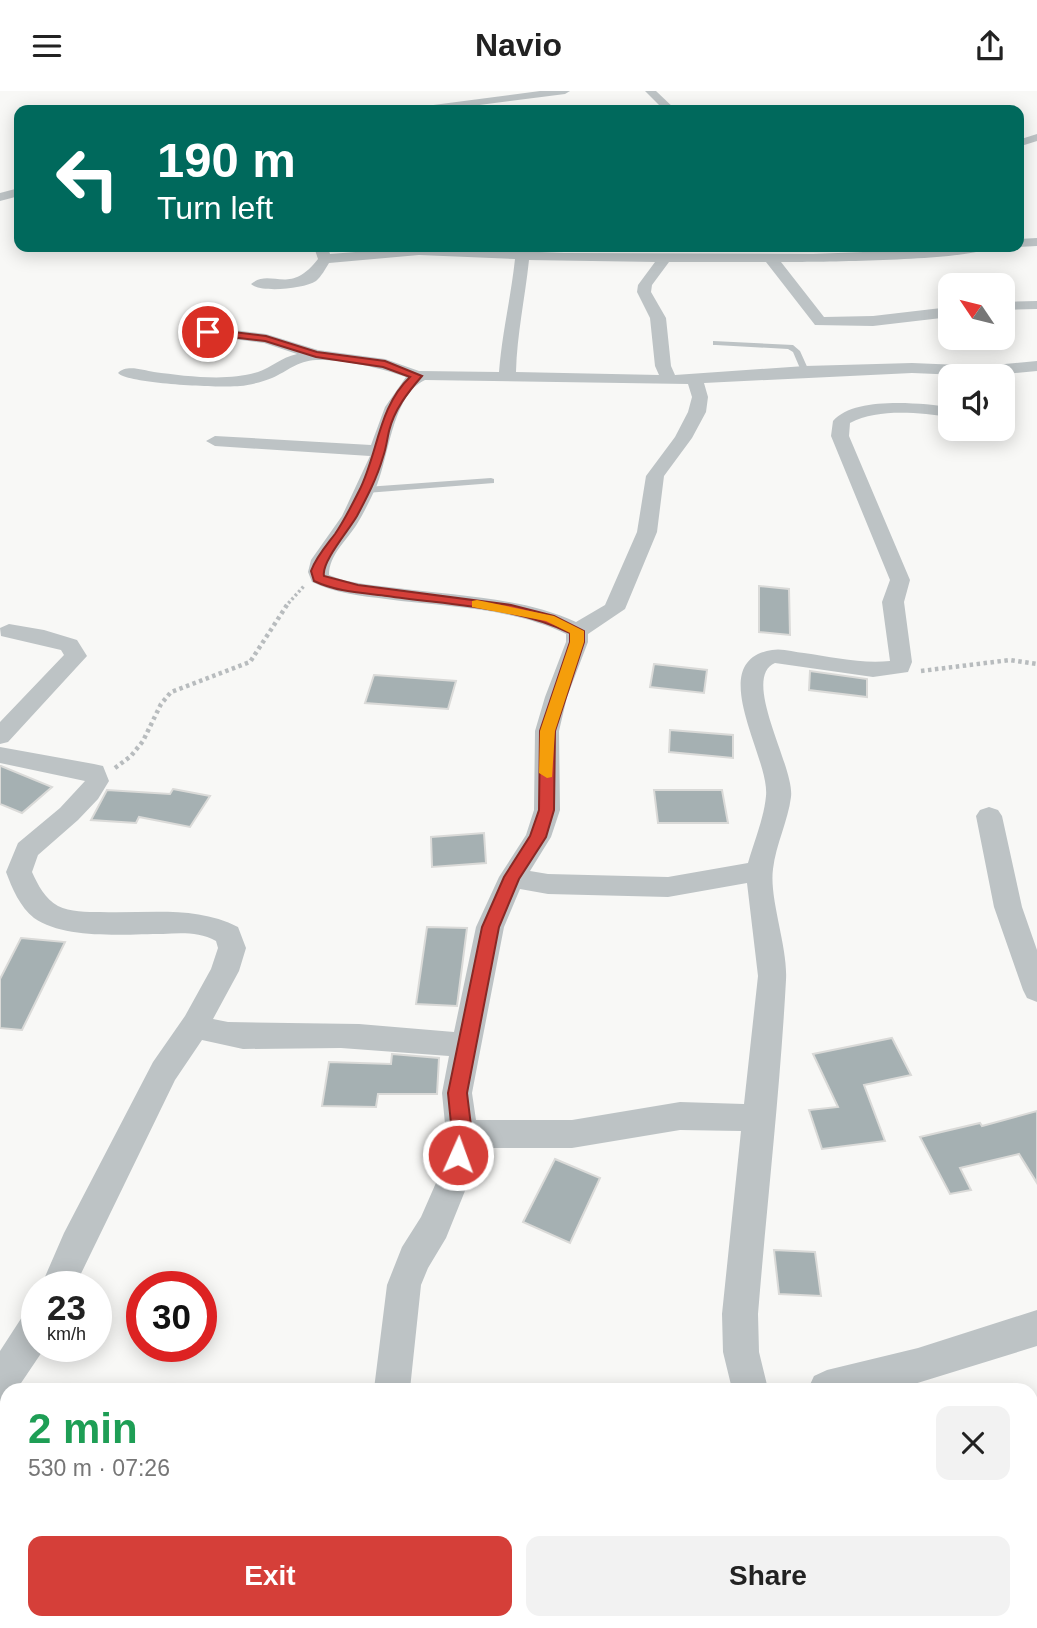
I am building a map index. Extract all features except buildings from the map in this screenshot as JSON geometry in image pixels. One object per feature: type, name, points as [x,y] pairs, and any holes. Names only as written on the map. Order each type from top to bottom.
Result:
[{"type":"street","points":[[457,105],[565,91]]},
{"type":"street","points":[[650,91],[665,105]]},
{"type":"street","points":[[258,285],[304,282],[311,278],[323,253],[371,252]]},
{"type":"street","points":[[440,252],[522,256],[666,257],[732,252],[770,258],[870,257],[945,252]]},
{"type":"street","points":[[507,378],[510,329],[517,308],[522,256]]},
{"type":"street","points":[[666,257],[645,285],[644,292],[658,318],[663,366],[669,380]]},
{"type":"street","points":[[770,258],[820,322],[873,321],[938,313]]},
{"type":"street","points":[[1015,306],[1037,305]]},
{"type":"street","points":[[208,332],[266,339],[316,355],[385,364],[417,376],[695,380],[805,371],[912,368],[984,371],[1037,366]]},
{"type":"street","points":[[126,373],[172,379],[254,380],[267,375],[278,365],[316,355]]},
{"type":"street","points":[[417,376],[404,388],[384,428],[379,455],[366,490],[342,533],[321,561],[317,571],[319,578],[358,589],[511,609],[550,618],[577,631],[597,622],[614,609],[647,532],[655,476],[684,438],[696,412],[699,397],[695,380]]},
{"type":"street","points":[[749,1383],[741,1352],[740,1314],[772,976],[758,871],[779,795],[776,768],[754,710],[752,679],[757,665],[764,659],[775,656],[873,670],[900,667],[893,602],[900,580],[839,436],[842,421],[850,415],[911,409],[938,411]]},
{"type":"street","points":[[215,441],[378,451]]},
{"type":"street","points":[[0,736],[76,656],[69,645],[44,637],[9,631]]},
{"type":"street","points":[[393,1383],[404,1285],[414,1259],[434,1227],[455,1176],[462,1134],[457,1093],[490,927],[512,877],[538,837],[547,810],[548,731],[577,642],[577,631]]},
{"type":"street","points":[[0,755],[94,772],[97,781],[69,814],[27,850],[19,872],[33,900],[47,913],[74,921],[195,923],[211,926],[228,935],[232,948],[225,971],[195,1025],[157,1083],[64,1271]]},
{"type":"street","points":[[989,816],[1008,907],[1037,990]]},
{"type":"street","points":[[512,877],[548,884],[668,887],[758,871]]},
{"type":"street","points":[[195,1025],[219,1035],[253,1038],[307,1035],[391,1036],[468,1046]]},
{"type":"street","points":[[462,1134],[572,1134],[680,1116],[758,1118]]},
{"type":"street","points":[[879,1383],[922,1378],[1037,1328]]},
{"type":"street","points":[[1,1383],[21,1352]]},
{"type":"lane","points":[[716,344],[790,347],[796,351],[805,371]]},
{"type":"lane","points":[[366,490],[491,481]]},
{"type":"path","points":[[97,781],[131,756],[143,741],[160,704],[171,692],[250,662],[292,596],[319,578]]},
{"type":"path","points":[[900,667],[926,671],[1012,659],[1037,664]]},
{"type":"slow traffic","points":[[477,604],[550,618],[577,631],[577,642],[556,697],[548,731],[547,773]]},
{"type":"route","points":[[208,332],[242,334],[290,345],[316,355],[385,364],[417,376],[404,388],[384,428],[379,455],[366,490],[342,533],[321,561],[317,571],[319,578],[358,589],[430,596],[511,609],[550,618],[577,631],[577,642],[556,697],[548,731],[547,810],[538,837],[512,877],[490,927],[457,1093],[462,1134],[458,1155]]}]
